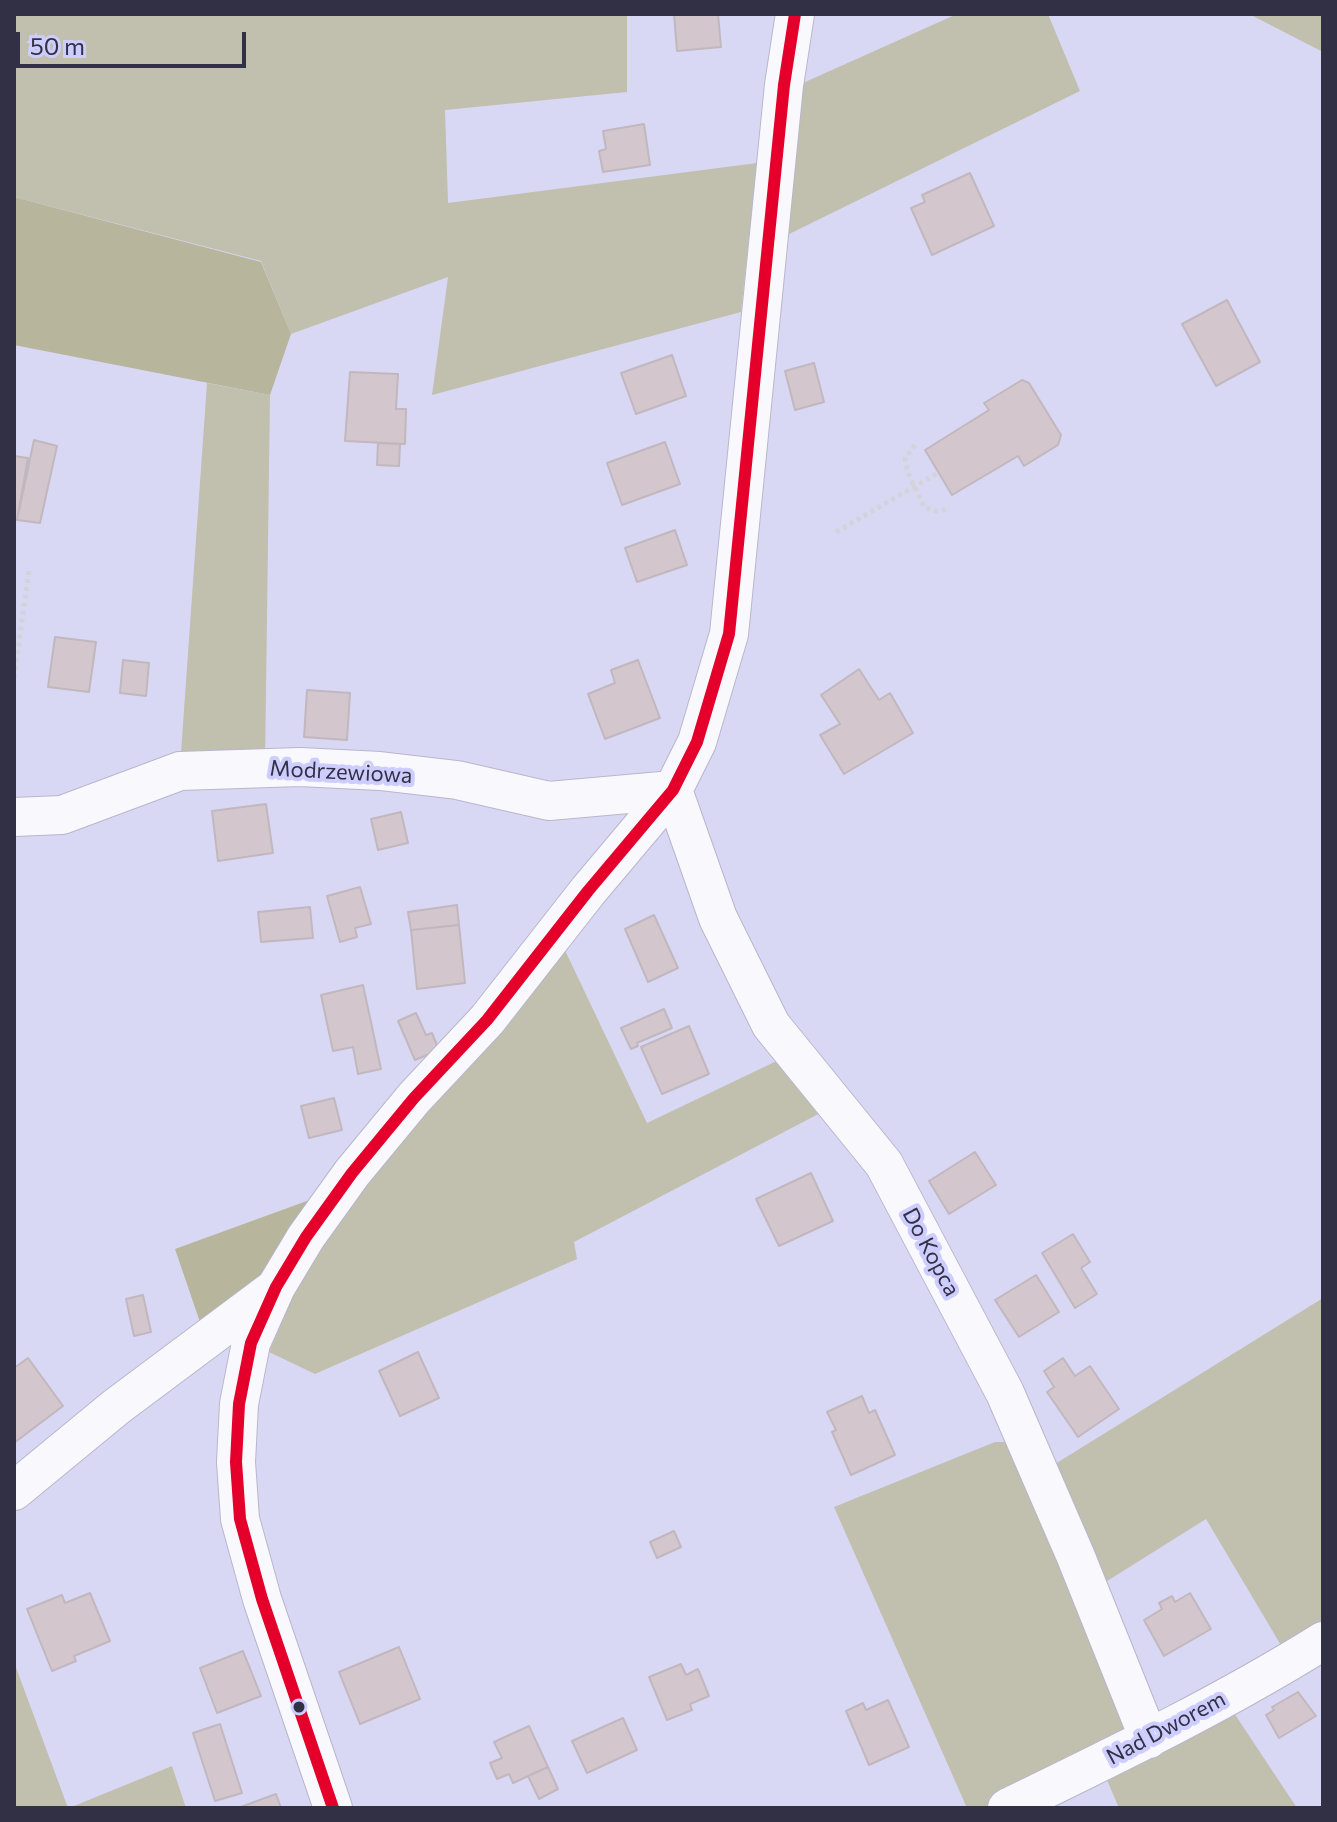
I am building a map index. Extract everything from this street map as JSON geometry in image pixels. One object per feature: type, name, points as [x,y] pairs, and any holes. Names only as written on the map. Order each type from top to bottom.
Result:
[{"type":"street","points":[[333,1808],[262,1599],[240,1519],[236,1462],[239,1404],[251,1343],[276,1287],[306,1237],[352,1173],[414,1098],[487,1020],[588,891],[673,790],[697,742],[729,634],[784,85],[795,14]]},
{"type":"street","name":"Modrzewiowa","points":[[14,817],[62,815],[180,771],[300,767],[380,771],[457,780],[549,801],[673,790]]},
{"type":"street","name":"Do Kopca","points":[[673,790],[718,918],[771,1025],[884,1164],[1005,1393],[1076,1557],[1149,1739]]},
{"type":"street","points":[[14,1491],[116,1407],[276,1287]]},
{"type":"street","name":"Nad Dworem","points":[[1007,1808],[1149,1739],[1284,1666],[1323,1641]]},
{"type":"path","points":[[915,445],[905,458],[907,471],[924,507],[935,511],[950,509]]},
{"type":"path","points":[[836,532],[938,473]]},
{"type":"path","points":[[14,678],[29,570]]},
{"type":"shaded area","points":[[14,14],[627,14],[627,92],[445,110],[448,203],[757,163],[741,312],[432,395],[448,277],[291,334],[261,261],[14,197]]},
{"type":"shaded area","points":[[957,14],[1048,14],[1080,91],[777,240],[794,87]]},
{"type":"shaded area","points":[[1249,14],[1323,14],[1323,52]]},
{"type":"shaded area","points":[[14,197],[261,262],[291,334],[270,395],[14,345]]},
{"type":"shaded area","points":[[207,383],[270,395],[265,764],[180,767]]},
{"type":"shaded area","points":[[562,944],[647,1123],[785,1057],[826,1110],[574,1242],[577,1259],[315,1374],[269,1352],[296,1289],[345,1208]]},
{"type":"shaded area","points":[[326,1194],[258,1288],[203,1331],[175,1249]]},
{"type":"shaded area","points":[[1323,1298],[1323,1629],[1285,1652],[1206,1519],[1096,1588],[1047,1469]]},
{"type":"shaded area","points":[[995,1442],[1005,1442],[1013,1448],[1129,1712],[1124,1737],[992,1808],[967,1808],[834,1507]]},
{"type":"shaded area","points":[[14,1662],[68,1808],[14,1808]]},
{"type":"shaded area","points":[[1228,1704],[1297,1808],[1119,1808],[1104,1773]]},
{"type":"shaded area","points":[[172,1766],[186,1808],[69,1808]]},
{"type":"building","points":[[674,14],[718,14],[721,47],[677,51]]},
{"type":"building","points":[[644,124],[650,165],[603,172],[599,151],[606,149],[603,131]]},
{"type":"building","points":[[970,173],[994,226],[932,255],[911,208],[925,202],[922,195]]},
{"type":"building","points":[[1227,300],[1260,362],[1216,386],[1182,324]]},
{"type":"building","points":[[672,355],[686,396],[636,414],[621,373]]},
{"type":"building","points":[[814,363],[824,402],[795,410],[785,371]]},
{"type":"building","points":[[350,372],[398,374],[396,409],[406,409],[405,444],[345,441]]},
{"type":"building","points":[[1022,380],[1029,383],[1061,435],[1058,445],[1024,466],[1018,456],[952,495],[925,450],[989,410],[984,403]]},
{"type":"building","points":[[34,440],[57,446],[40,523],[17,520]]},
{"type":"building","points":[[665,442],[680,484],[622,505],[607,463]]},
{"type":"building","points":[[378,443],[400,444],[399,466],[377,465]]},
{"type":"building","points":[[14,456],[28,458],[17,520],[14,519]]},
{"type":"building","points":[[675,530],[687,565],[637,582],[625,548]]},
{"type":"building","points":[[55,637],[96,642],[89,692],[48,687]]},
{"type":"building","points":[[123,660],[149,663],[146,696],[120,693]]},
{"type":"building","points":[[638,660],[660,718],[605,739],[588,694],[615,683],[611,670]]},
{"type":"building","points":[[859,669],[879,700],[890,693],[913,733],[844,774],[820,735],[840,724],[821,695]]},
{"type":"building","points":[[307,690],[350,693],[347,740],[304,737]]},
{"type":"building","points":[[266,804],[273,853],[218,861],[212,811]]},
{"type":"building","points":[[401,812],[408,843],[378,850],[371,819]]},
{"type":"building","points":[[360,887],[371,924],[355,928],[357,937],[340,942],[327,896]]},
{"type":"building","points":[[457,905],[459,925],[411,930],[408,912]]},
{"type":"building","points":[[310,907],[313,938],[261,942],[258,912]]},
{"type":"building","points":[[654,915],[678,968],[648,982],[625,929]]},
{"type":"building","points":[[459,925],[465,983],[417,989],[411,930]]},
{"type":"building","points":[[363,985],[381,1069],[358,1074],[353,1047],[333,1051],[321,995]]},
{"type":"building","points":[[664,1009],[672,1028],[637,1043],[638,1046],[631,1049],[621,1028]]},
{"type":"building","points":[[416,1013],[426,1035],[432,1033],[439,1050],[415,1060],[398,1021]]},
{"type":"building","points":[[689,1026],[709,1074],[662,1094],[641,1047]]},
{"type":"building","points":[[334,1098],[342,1130],[309,1138],[301,1106]]},
{"type":"building","points":[[975,1152],[996,1185],[949,1214],[929,1181]]},
{"type":"building","points":[[811,1173],[833,1221],[779,1246],[756,1199]]},
{"type":"building","points":[[1073,1234],[1090,1262],[1081,1268],[1097,1294],[1075,1308],[1042,1253]]},
{"type":"building","points":[[1036,1275],[1059,1312],[1019,1337],[995,1300]]},
{"type":"building","points":[[143,1295],[151,1332],[134,1336],[126,1299]]},
{"type":"building","points":[[418,1352],[439,1398],[400,1416],[379,1371]]},
{"type":"building","points":[[28,1358],[63,1406],[14,1443],[14,1368]]},
{"type":"building","points":[[1063,1358],[1075,1376],[1090,1366],[1119,1409],[1078,1437],[1047,1392],[1054,1387],[1044,1371]]},
{"type":"building","points":[[862,1396],[869,1413],[875,1410],[895,1455],[851,1475],[832,1432],[836,1430],[827,1412]]},
{"type":"building","points":[[674,1531],[681,1547],[657,1558],[650,1542]]},
{"type":"building","points":[[90,1593],[110,1641],[74,1656],[76,1661],[52,1671],[27,1609],[62,1595],[65,1603]]},
{"type":"building","points":[[1190,1593],[1211,1629],[1164,1656],[1144,1620],[1162,1609],[1159,1603],[1172,1596],[1175,1602]]},
{"type":"building","points":[[399,1647],[420,1699],[360,1724],[339,1672]]},
{"type":"building","points":[[243,1651],[261,1696],[217,1713],[200,1668]]},
{"type":"building","points":[[681,1664],[686,1675],[698,1669],[709,1696],[690,1704],[692,1710],[667,1720],[649,1677]]},
{"type":"building","points":[[1298,1692],[1316,1716],[1279,1738],[1266,1715],[1274,1710],[1272,1707]]},
{"type":"building","points":[[888,1700],[909,1747],[869,1765],[846,1711],[863,1703],[866,1710]]},
{"type":"building","points":[[623,1718],[637,1750],[587,1773],[572,1741]]},
{"type":"building","points":[[220,1724],[242,1793],[215,1801],[193,1733]]},
{"type":"building","points":[[529,1726],[548,1767],[513,1783],[509,1774],[497,1779],[490,1763],[502,1758],[494,1742]]},
{"type":"building","points":[[548,1767],[558,1789],[539,1799],[528,1776]]},
{"type":"building","points":[[276,1794],[281,1808],[238,1808]]},
{"type":"transit line","points":[[333,1808],[262,1599],[240,1519],[236,1462],[239,1404],[251,1343],[276,1287],[306,1237],[352,1173],[414,1098],[487,1020],[588,891],[673,790],[697,742],[729,634],[784,85],[795,14]]}]
